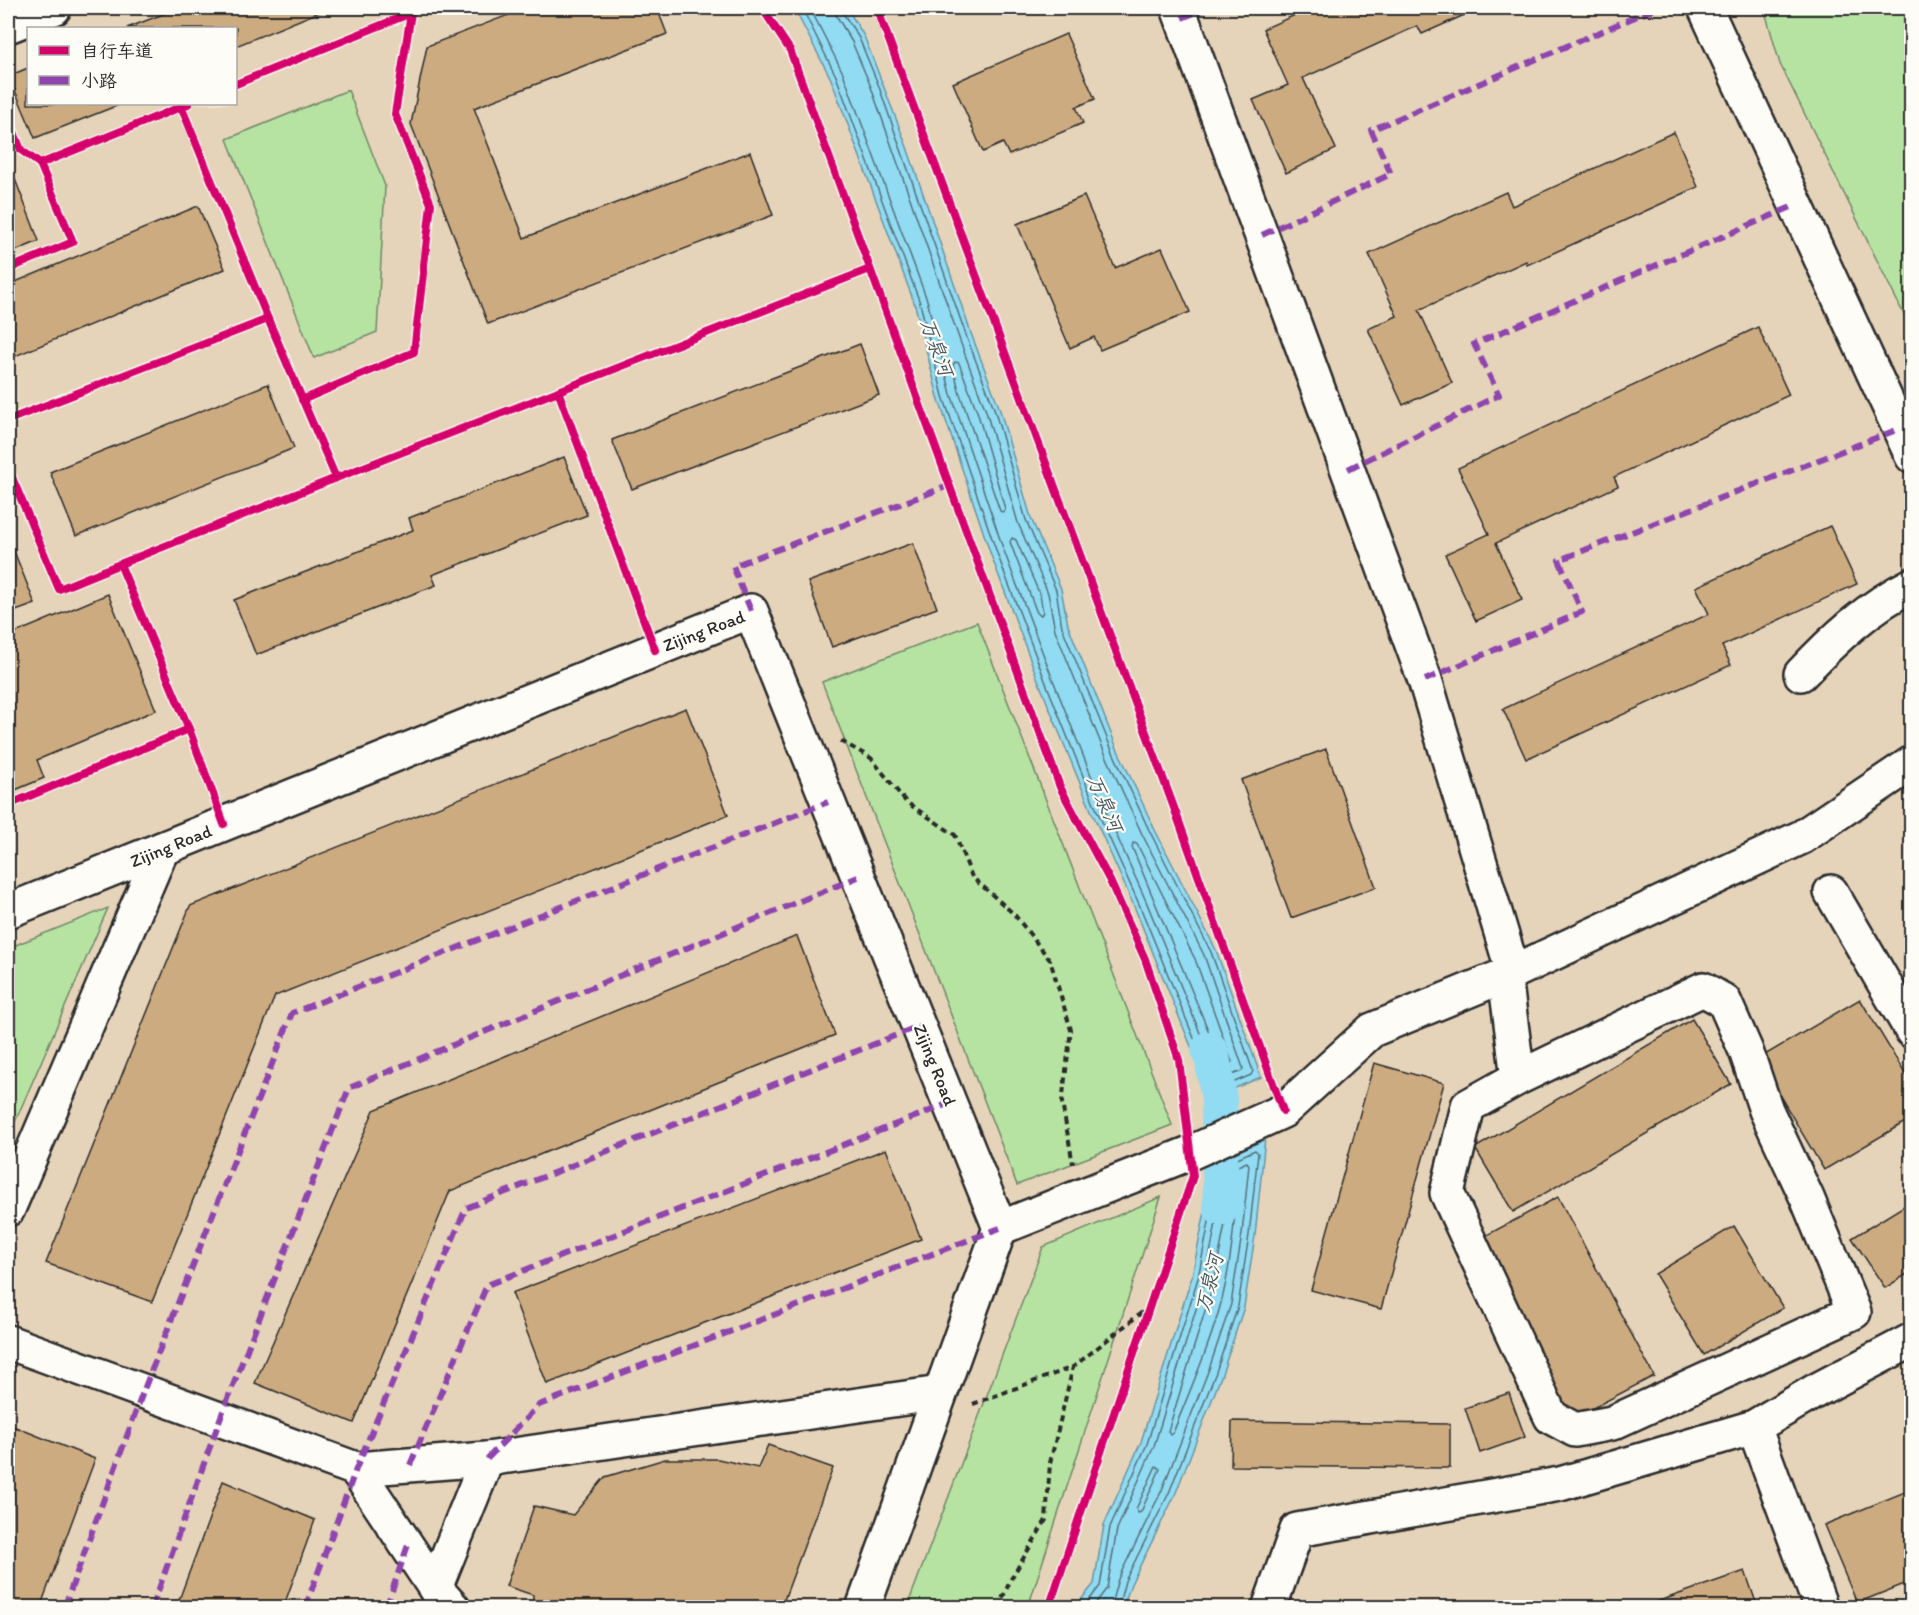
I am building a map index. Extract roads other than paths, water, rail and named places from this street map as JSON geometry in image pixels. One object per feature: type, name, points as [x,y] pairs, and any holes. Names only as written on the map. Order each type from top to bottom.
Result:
[{"type":"street","points":[[8,26],[54,8]]},
{"type":"street","points":[[1178,8],[1425,680],[1509,974],[1518,1078]]},
{"type":"street","points":[[1705,8],[1911,456]]},
{"type":"street","points":[[1801,674],[1828,645],[1861,618],[1911,585]]},
{"type":"street","name":"Zijing Road","points":[[8,911],[751,611],[1000,1228]]},
{"type":"street","points":[[863,1608],[1000,1228],[1190,1153],[1282,1111],[1372,1030],[1509,974],[1802,837],[1911,763]]},
{"type":"street","points":[[8,1209],[162,849]]},
{"type":"street","points":[[1832,892],[1911,1031]]},
{"type":"street","points":[[1703,989],[1724,1001],[1746,1051],[1766,1110],[1807,1198],[1854,1312],[1612,1423],[1575,1430],[1551,1417],[1447,1193],[1468,1106],[1518,1078],[1703,989]]},
{"type":"street","points":[[1269,1608],[1297,1530],[1560,1484],[1754,1427],[1817,1390],[1911,1340]]},
{"type":"street","points":[[8,1342],[356,1469],[487,1459],[935,1407]]},
{"type":"street","points":[[1754,1427],[1821,1608]]},
{"type":"street","points":[[444,1598],[487,1459]]},
{"type":"street","points":[[356,1469],[444,1598]]},
{"type":"water","points":[[794,8],[847,8],[864,36],[907,147],[999,407],[1031,518],[1061,589],[1068,625],[1116,746],[1154,828],[1216,950],[1261,1077],[1212,1098],[1134,906],[1090,808],[1040,685],[991,555],[938,397],[915,305],[831,79]]},
{"type":"water","points":[[1265,1138],[1255,1236],[1244,1307],[1222,1374],[1175,1495],[1131,1584],[1123,1607],[1077,1607],[1094,1584],[1104,1525],[1141,1442],[1192,1276],[1215,1161]]},
{"type":"waterway","name":"万泉河","points":[[1209,1049],[1219,1099],[1221,1208]]}]
